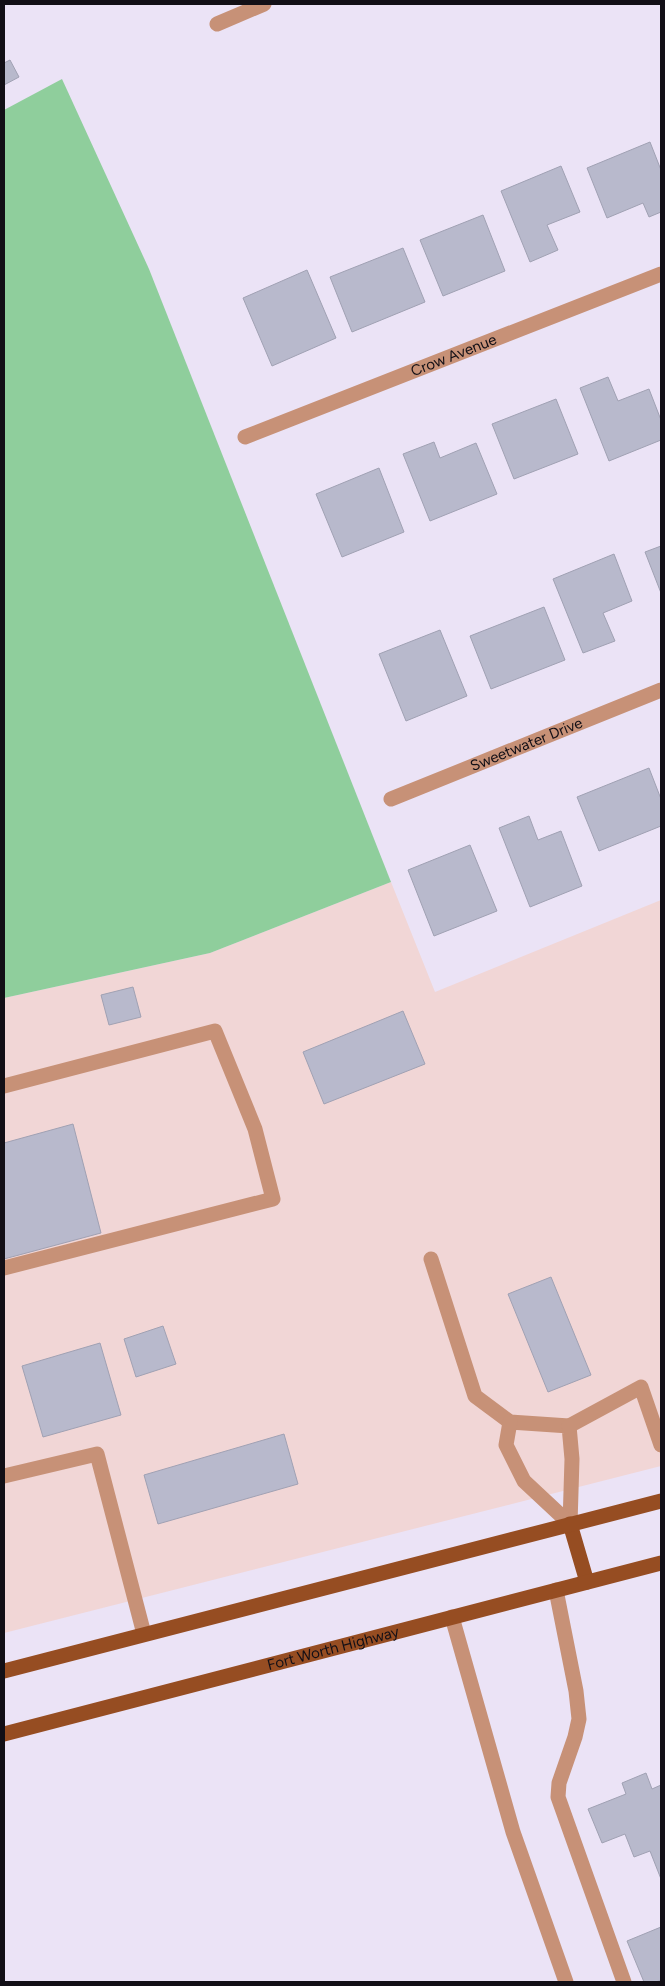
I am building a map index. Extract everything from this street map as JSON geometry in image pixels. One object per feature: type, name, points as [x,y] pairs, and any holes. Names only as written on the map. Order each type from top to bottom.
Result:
[{"type":"main road","points":[[4,1671],[661,1501]]},
{"type":"main road","points":[[570,1524],[587,1582]]},
{"type":"main road","name":"Fort Worth Highway","points":[[5,1735],[661,1563]]},
{"type":"street","points":[[217,24],[264,4]]},
{"type":"street","name":"Crow Avenue","points":[[245,437],[661,274]]},
{"type":"street","name":"Sweetwater Drive","points":[[391,799],[661,690]]},
{"type":"street","points":[[4,1086],[214,1031],[255,1130],[273,1199],[4,1268]]},
{"type":"street","points":[[431,1258],[475,1396],[510,1422],[569,1426],[641,1387],[661,1445]]},
{"type":"street","points":[[510,1422],[506,1445],[524,1482],[570,1524]]},
{"type":"street","points":[[569,1426],[572,1459],[570,1524]]},
{"type":"street","points":[[4,1476],[97,1454],[144,1634]]},
{"type":"street","points":[[556,1590],[576,1692],[579,1719],[575,1737],[559,1783],[558,1797],[624,1982]]},
{"type":"street","points":[[452,1617],[513,1832],[566,1982]]},
{"type":"shaded area","points":[[391,882],[435,992],[661,900],[661,1466],[4,1633],[4,998],[210,953]]},
{"type":"green space","points":[[62,79],[149,269],[391,882],[210,953],[4,998],[4,110]]},
{"type":"building","points":[[10,60],[19,77],[4,85],[4,63]]},
{"type":"building","points":[[650,142],[661,170],[661,212],[649,217],[643,203],[607,218],[587,168]]},
{"type":"building","points":[[561,166],[580,212],[547,225],[558,250],[530,262],[501,191]]},
{"type":"building","points":[[483,215],[505,271],[443,296],[420,240]]},
{"type":"building","points":[[403,248],[425,302],[352,332],[330,277]]},
{"type":"building","points":[[307,270],[336,338],[272,366],[243,298]]},
{"type":"building","points":[[608,377],[618,401],[649,389],[661,420],[661,440],[609,461],[580,388]]},
{"type":"building","points":[[556,399],[578,454],[514,479],[492,424]]},
{"type":"building","points":[[434,442],[440,458],[476,443],[497,494],[430,521],[403,454]]},
{"type":"building","points":[[379,468],[404,532],[342,557],[316,494]]},
{"type":"building","points":[[661,546],[661,593],[645,552]]},
{"type":"building","points":[[614,554],[632,601],[603,613],[615,641],[583,653],[553,579]]},
{"type":"building","points":[[544,607],[565,660],[491,689],[470,636]]},
{"type":"building","points":[[440,630],[467,696],[406,721],[379,654]]},
{"type":"building","points":[[649,768],[661,799],[661,826],[599,851],[577,797]]},
{"type":"building","points":[[529,816],[538,840],[561,831],[582,886],[530,907],[499,828]]},
{"type":"building","points":[[470,845],[497,911],[434,936],[408,870]]},
{"type":"building","points":[[133,987],[141,1017],[109,1025],[101,995]]},
{"type":"building","points":[[403,1011],[425,1064],[324,1104],[303,1052]]},
{"type":"building","points":[[73,1124],[101,1233],[4,1259],[4,1143]]},
{"type":"building","points":[[551,1277],[591,1375],[548,1392],[508,1294]]},
{"type":"building","points":[[163,1326],[176,1364],[136,1377],[124,1339]]},
{"type":"building","points":[[100,1343],[121,1415],[43,1437],[22,1366]]},
{"type":"building","points":[[284,1434],[298,1484],[158,1524],[144,1475]]},
{"type":"building","points":[[646,1773],[652,1789],[661,1785],[661,1879],[650,1851],[634,1857],[625,1834],[602,1843],[588,1809],[626,1794],[622,1783]]},
{"type":"building","points":[[661,1927],[661,1980],[644,1982],[627,1941]]}]
